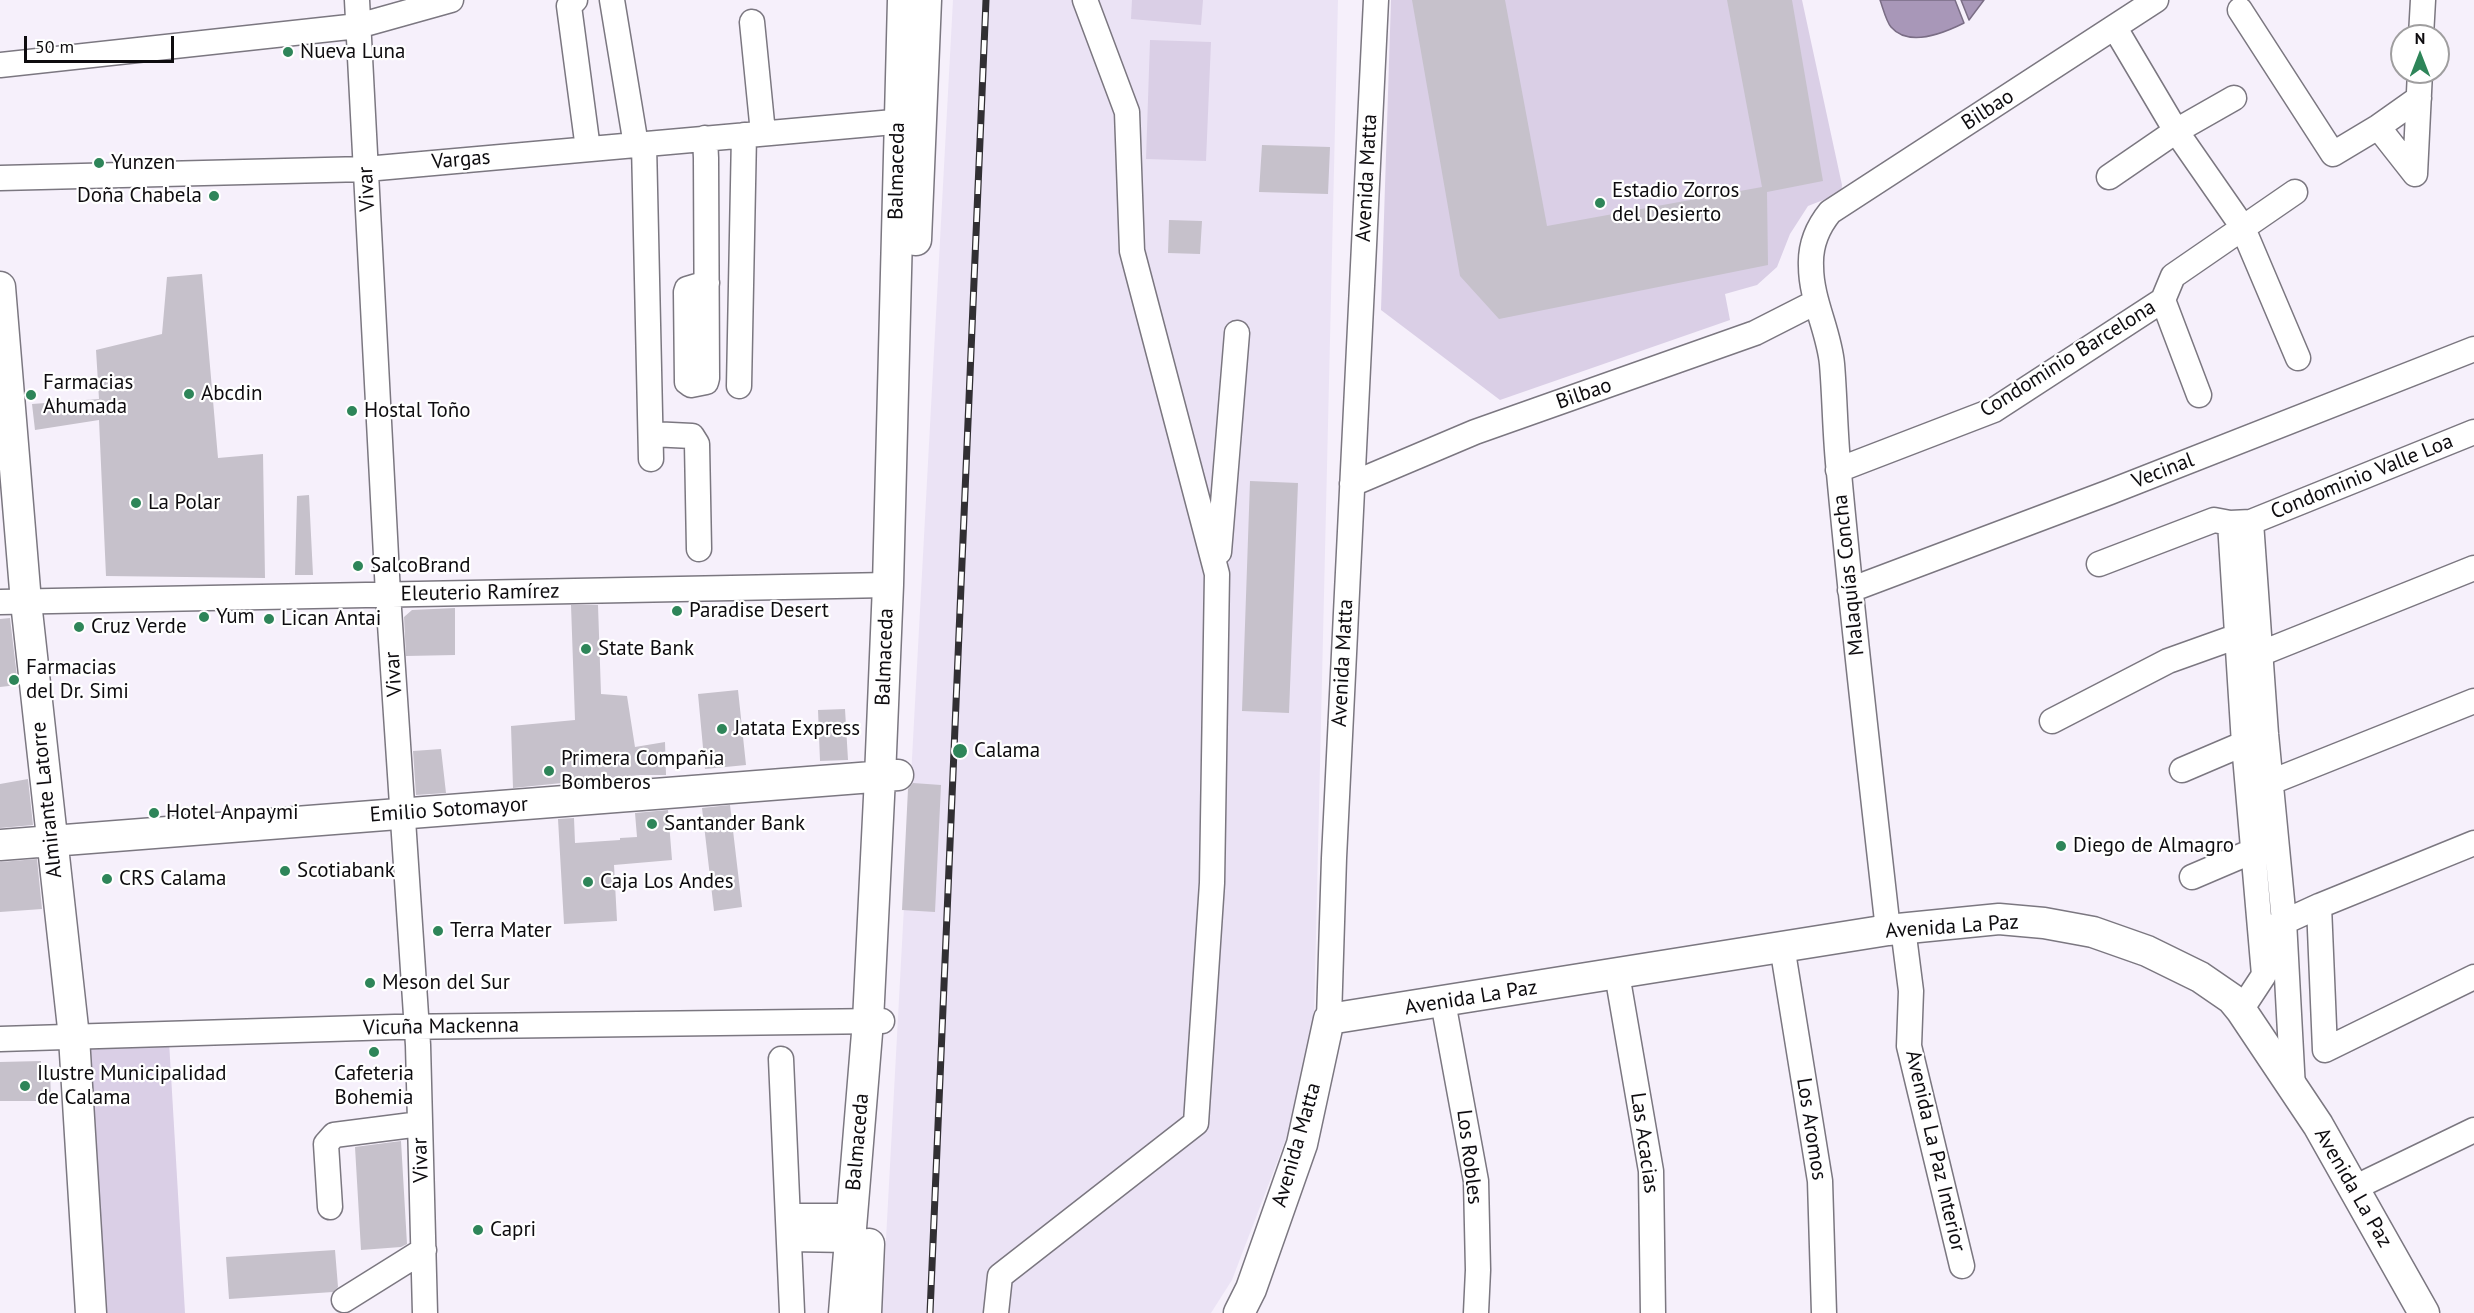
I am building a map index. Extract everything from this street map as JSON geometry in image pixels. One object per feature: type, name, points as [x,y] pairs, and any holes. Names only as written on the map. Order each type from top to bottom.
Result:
[{"type":"main road","name":"Balmaceda","points":[[866,1313],[875,1021],[889,776],[910,120],[903,0]]},
{"type":"main road","name":"Balmaceda","points":[[889,776],[888,585],[910,120],[926,0]]},
{"type":"main road","name":"Almirante Latorre","points":[[0,287],[13,602],[52,841],[74,1037],[91,1313]]},
{"type":"main road","name":"Emilio Sotomayor","points":[[0,845],[889,776]]},
{"type":"main road","name":"Avenida La Paz","points":[[1329,1019],[1895,929],[1999,919],[2044,923],[2093,932],[2147,951],[2200,977],[2232,999],[2318,1125],[2424,1313]]},
{"type":"main road","name":"Avenida Matta","points":[[1239,1313],[1251,1289],[1302,1144],[1329,1019]]},
{"type":"main road","name":"Balmaceda","points":[[844,1313],[851,1228],[875,1021]]},
{"type":"street","name":"Vivar","points":[[357,0],[388,594],[404,813],[416,1027],[425,1313]]},
{"type":"street","points":[[0,65],[358,26],[451,0]]},
{"type":"street","points":[[575,0],[569,6],[588,149]]},
{"type":"street","points":[[612,0],[640,144],[651,459]]},
{"type":"street","points":[[1085,0],[1126,112],[1132,251],[1217,574]]},
{"type":"street","name":"Avenida Matta","points":[[1329,1019],[1334,858],[1376,0]]},
{"type":"street","name":"Bilbao","points":[[1821,223],[1830,212],[2156,0]]},
{"type":"street","points":[[2421,3],[2421,24]]},
{"type":"street","points":[[2240,10],[2333,154],[2378,127],[2419,98]]},
{"type":"street","points":[[739,386],[754,134],[752,22]]},
{"type":"street","points":[[2115,28],[2176,131],[2242,226],[2298,358]]},
{"type":"street","points":[[2378,127],[2415,174],[2420,84]]},
{"type":"street","points":[[2109,177],[2176,131],[2234,98]]},
{"type":"street","name":"Vargas","points":[[0,178],[366,169],[910,120]]},
{"type":"street","points":[[705,138],[706,283]]},
{"type":"street","name":"Condominio Barcelona","points":[[1838,470],[1994,410],[2163,300],[2173,276],[2242,226],[2295,192]]},
{"type":"street","name":"Malaquías Concha","points":[[1821,223],[1812,244],[1810,267],[1816,302],[1827,335],[1832,362],[1838,470],[1850,590],[1895,929]]},
{"type":"street","name":"Condominio Barcelona","points":[[2163,300],[2199,395]]},
{"type":"street","name":"Bilbao","points":[[1352,484],[1475,432],[1755,333],[1816,302]]},
{"type":"street","points":[[996,1313],[1000,1276],[1196,1123],[1212,883],[1217,574],[1237,333]]},
{"type":"street","name":"Vecinal","points":[[1850,590],[2099,496],[2474,349]]},
{"type":"street","name":"Condominio Valle Loa","points":[[2099,564],[2214,520],[2240,523],[2474,432]]},
{"type":"street","points":[[651,434],[692,436],[697,444],[699,549]]},
{"type":"street","points":[[2240,523],[2250,658],[2266,734],[2260,786],[2265,846],[2261,933],[2264,975],[2241,1010]]},
{"type":"street","points":[[2250,658],[2474,568]]},
{"type":"street","name":"Eleuterio Ramírez","points":[[13,602],[888,585]]},
{"type":"street","points":[[2052,721],[2168,661],[2248,633]]},
{"type":"street","points":[[2250,658],[2244,744],[2260,786]]},
{"type":"street","points":[[2260,786],[2474,701]]},
{"type":"street","points":[[2182,770],[2266,734]]},
{"type":"street","points":[[2261,933],[2319,906],[2474,843]]},
{"type":"street","points":[[2192,877],[2265,846]]},
{"type":"street","points":[[2265,846],[2284,921],[2293,1089]]},
{"type":"street","points":[[2319,906],[2325,1050],[2474,977]]},
{"type":"street","name":"Avenida La Paz Interior","points":[[1895,929],[1911,991],[1909,1046],[1962,1266]]},
{"type":"street","name":"Los Aromos","points":[[1782,946],[1820,1181],[1824,1313]]},
{"type":"street","name":"Las Acacias","points":[[1617,974],[1651,1171],[1653,1313]]},
{"type":"street","name":"Los Robles","points":[[1443,1002],[1476,1181],[1478,1270],[1476,1313]]},
{"type":"street","points":[[2261,1040],[2289,1018]]},
{"type":"street","name":"Vicuña Mackenna","points":[[0,1039],[416,1027],[875,1021]]},
{"type":"street","points":[[781,1059],[792,1312]]},
{"type":"street","points":[[330,1208],[326,1144],[334,1135],[420,1124]]},
{"type":"street","points":[[2354,1188],[2474,1130]]},
{"type":"street","points":[[789,1228],[851,1228]]},
{"type":"street","points":[[344,1300],[424,1250]]},
{"type":"shaded area","points":[[953,0],[1338,0],[1314,1020],[1289,1131],[1232,1280],[1211,1313],[882,1313]]},
{"type":"shaded area","points":[[1132,0],[1203,0],[1201,25],[1131,19]]},
{"type":"shaded area","name":"Estadio Zorros del Desierto","points":[[1391,0],[1802,0],[1842,185],[1841,193],[1808,206],[1790,234],[1777,267],[1757,285],[1725,294],[1730,320],[1500,400],[1381,310]]},
{"type":"shaded area","points":[[1880,0],[1955,0],[1964,23],[1927,37],[1907,37],[1891,27]]},
{"type":"shaded area","points":[[1961,0],[1984,0],[1969,20]]},
{"type":"shaded area","points":[[1150,40],[1211,42],[1206,161],[1146,159]]},
{"type":"shaded area","points":[[169,1041],[185,1313],[101,1313],[82,1043]]},
{"type":"building","points":[[1412,0],[1505,0],[1547,226],[1762,187],[1727,0],[1792,0],[1823,181],[1767,192],[1768,265],[1499,319],[1460,276]]},
{"type":"building","points":[[1262,145],[1330,147],[1328,194],[1259,192]]},
{"type":"building","points":[[1169,220],[1202,221],[1200,254],[1168,253]]},
{"type":"building","points":[[202,274],[218,458],[263,454],[265,578],[106,576],[99,420],[35,430],[32,404],[99,399],[96,350],[162,334],[167,277]]},
{"type":"building","points":[[1250,481],[1298,483],[1289,713],[1242,711]]},
{"type":"building","points":[[309,495],[313,575],[295,575],[297,496]]},
{"type":"building","points":[[571,605],[598,605],[601,694],[627,696],[635,747],[665,742],[666,775],[640,775],[513,788],[511,726],[575,720]]},
{"type":"building","points":[[455,608],[455,655],[406,656],[404,617],[412,610]]},
{"type":"building","points":[[10,618],[18,685],[0,687],[0,619]]},
{"type":"building","name":"Jatata Express","points":[[738,690],[746,765],[705,769],[698,694]]},
{"type":"building","points":[[845,709],[848,760],[820,761],[818,710]]},
{"type":"building","points":[[441,749],[446,793],[416,795],[413,751]]},
{"type":"building","points":[[28,779],[33,825],[0,828],[0,784]]},
{"type":"building","points":[[913,783],[941,785],[935,912],[902,910],[908,789]]},
{"type":"building","points":[[730,805],[742,907],[714,911],[702,808]]},
{"type":"building","name":"Caja Los Andes","points":[[668,810],[672,860],[614,865],[617,921],[564,924],[558,819],[574,818],[575,843],[620,840],[620,838],[637,837],[635,813]]},
{"type":"building","points":[[37,859],[42,909],[0,912],[0,862]]},
{"type":"building","name":"Ilustre Municipalidad de Calama","points":[[41,1061],[41,1070],[50,1070],[51,1101],[0,1101],[0,1062]]},
{"type":"building","points":[[401,1141],[407,1244],[401,1247],[361,1250],[355,1147]]},
{"type":"building","points":[[335,1250],[338,1287],[333,1292],[229,1299],[226,1257]]},
{"type":"railway","points":[[930,1313],[986,0]]},
{"type":"place","name":"Nueva Luna","points":[[288,52]]},
{"type":"place","name":"Yunzen","points":[[99,163]]},
{"type":"place","name":"Doña Chabela","points":[[214,196]]},
{"type":"place","name":"Estadio Zorros del Desierto","points":[[1600,203]]},
{"type":"place","name":"Abcdin","points":[[189,394]]},
{"type":"place","name":"Farmacias Ahumada","points":[[31,395]]},
{"type":"place","name":"Hostal Toño","points":[[352,411]]},
{"type":"place","name":"La Polar","points":[[136,503]]},
{"type":"place","name":"SalcoBrand","points":[[358,566]]},
{"type":"place","name":"Paradise Desert","points":[[677,611]]},
{"type":"place","name":"Yum","points":[[204,617]]},
{"type":"place","name":"Lican Antai","points":[[269,619]]},
{"type":"place","name":"Cruz Verde","points":[[79,627]]},
{"type":"place","name":"State Bank","points":[[586,649]]},
{"type":"place","name":"Farmacias del Dr. Simi","points":[[14,680]]},
{"type":"place","name":"Jatata Express","points":[[722,729]]},
{"type":"place","name":"Calama","points":[[960,751]]},
{"type":"place","name":"Primera Compañia Bomberos","points":[[549,771]]},
{"type":"place","name":"Hotel Anpaymi","points":[[154,813]]},
{"type":"place","name":"Santander Bank","points":[[652,824]]},
{"type":"place","name":"Diego de Almagro","points":[[2061,846]]},
{"type":"place","name":"Scotiabank","points":[[285,871]]},
{"type":"place","name":"CRS Calama","points":[[107,879]]},
{"type":"place","name":"Caja Los Andes","points":[[588,882]]},
{"type":"place","name":"Terra Mater","points":[[438,931]]},
{"type":"place","name":"Meson del Sur","points":[[370,983]]},
{"type":"place","name":"Cafeteria Bohemia","points":[[374,1052]]},
{"type":"place","name":"Ilustre Municipalidad de Calama","points":[[25,1086]]},
{"type":"place","name":"Capri","points":[[478,1230]]}]
